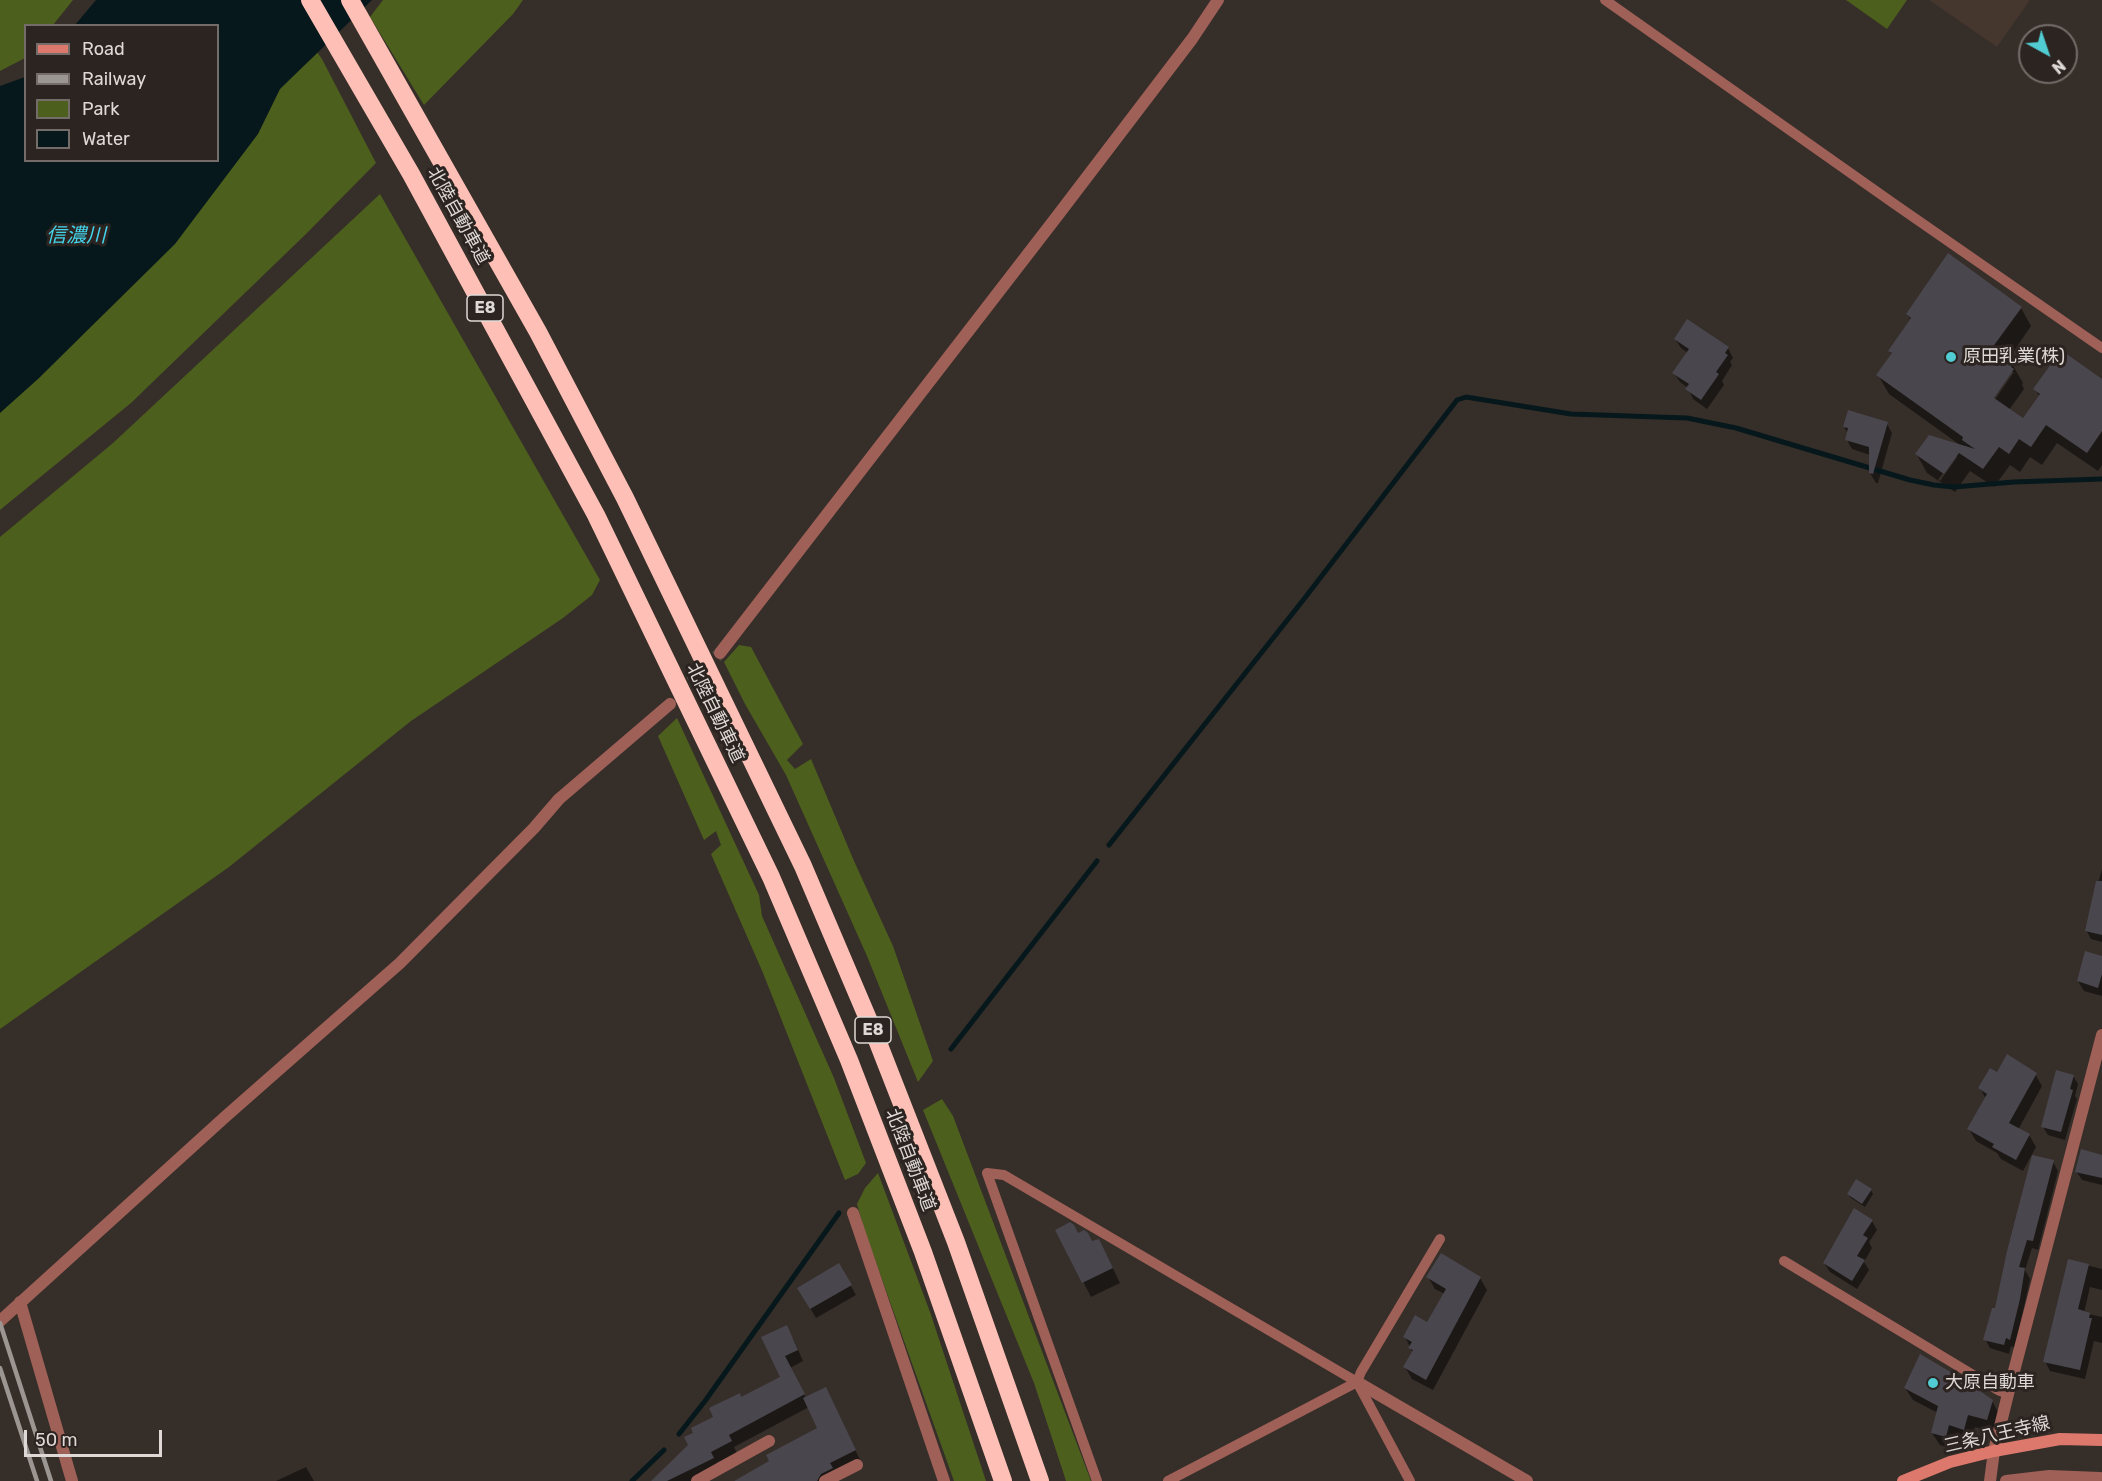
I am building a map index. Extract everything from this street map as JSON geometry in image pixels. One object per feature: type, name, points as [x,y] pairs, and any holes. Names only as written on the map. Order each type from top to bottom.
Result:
[{"type":"highway","name":"北陸自動車道","points":[[310,0],[411,174],[596,515],[771,877],[849,1060],[923,1252],[1003,1481]]},
{"type":"highway","name":"北陸自動車道","points":[[350,0],[538,332],[625,498],[803,866],[877,1040],[956,1242],[1040,1481]]},
{"type":"main road","name":"三条八王寺線","points":[[1903,1481],[1950,1462],[1994,1450],[2060,1439],[2102,1440]]},
{"type":"street","points":[[720,653],[1079,188],[1192,39],[1218,0]]},
{"type":"street","points":[[0,1321],[199,1140],[400,963],[534,828],[558,799],[670,704]]},
{"type":"street","points":[[1990,1481],[1994,1450],[2008,1394],[2102,1035]]},
{"type":"street","points":[[853,1213],[944,1481]]},
{"type":"street","points":[[20,1302],[72,1481]]},
{"type":"street","points":[[1357,1382],[1527,1481]]},
{"type":"street","points":[[697,1481],[769,1441]]},
{"type":"street","points":[[825,1481],[857,1466]]},
{"type":"street","points":[[2006,1481],[2049,1476],[2101,1478]]},
{"type":"lane","points":[[1605,0],[2102,348]]},
{"type":"lane","points":[[1097,1481],[987,1173],[1004,1175],[1357,1382],[1410,1481]]},
{"type":"lane","points":[[1168,1481],[1357,1382],[1440,1239]]},
{"type":"lane","points":[[1784,1261],[2008,1394]]},
{"type":"shaded area","points":[[1929,0],[2030,0],[1997,47]]},
{"type":"green space","points":[[0,0],[73,0],[54,24],[24,24],[24,59],[0,71]]},
{"type":"green space","points":[[383,0],[523,0],[513,14],[424,105],[370,17]]},
{"type":"green space","points":[[1846,0],[1907,0],[1887,29]]},
{"type":"green space","points":[[310,42],[322,59],[376,163],[131,403],[0,510],[0,365],[216,162],[219,162],[219,159]]},
{"type":"green space","points":[[380,194],[600,580],[592,595],[563,618],[411,721],[229,867],[0,1029],[0,537],[113,443]]},
{"type":"green space","points":[[739,645],[751,647],[803,744],[787,760],[795,769],[811,759],[893,946],[933,1061],[918,1082],[867,956],[786,775],[724,662]]},
{"type":"green space","points":[[677,718],[759,895],[762,916],[834,1078],[866,1163],[858,1174],[845,1180],[763,973],[711,854],[721,845],[716,831],[704,840],[658,736]]},
{"type":"green space","points":[[942,1099],[953,1116],[1091,1481],[1066,1481],[1034,1383],[923,1110]]},
{"type":"green space","points":[[878,1173],[930,1312],[986,1481],[954,1481],[864,1229],[857,1204],[865,1188]]},
{"type":"water","name":"信濃川","points":[[96,0],[372,0],[280,89],[258,134],[175,244],[38,379],[0,413],[0,86],[24,77],[24,162],[219,162],[219,24],[76,24]]},
{"type":"building","name":"原田乳業(株)","points":[[1948,253],[2022,307],[1992,348],[2013,363],[2011,367],[2014,369],[1994,398],[2023,418],[2040,394],[2033,389],[2061,350],[2102,379],[2102,431],[2087,453],[2046,425],[2031,447],[2019,439],[2009,454],[1999,447],[1983,469],[1959,453],[1944,474],[1915,454],[1929,435],[1975,449],[1962,440],[1963,437],[1876,375],[1892,353],[1888,351],[1911,318],[1906,314]]},
{"type":"building","points":[[1687,319],[1729,347],[1725,353],[1728,355],[1716,372],[1719,374],[1701,400],[1685,389],[1689,384],[1672,373],[1689,349],[1674,339]]},
{"type":"building","points":[[1848,410],[1888,422],[1873,474],[1869,473],[1869,447],[1845,440],[1848,428],[1843,427]]},
{"type":"building","points":[[2096,881],[2102,881],[2102,935],[2085,931]]},
{"type":"building","points":[[2085,951],[2102,956],[2102,974],[2098,988],[2077,981]]},
{"type":"building","points":[[2007,1054],[2037,1073],[2009,1123],[2030,1134],[2016,1160],[1992,1147],[1994,1144],[1967,1129],[1987,1094],[1978,1088],[1990,1068],[1997,1072]]},
{"type":"building","points":[[2056,1070],[2074,1075],[2070,1089],[2073,1090],[2061,1132],[2041,1127]]},
{"type":"building","points":[[2081,1149],[2102,1155],[2102,1178],[2075,1172]]},
{"type":"building","points":[[2032,1155],[2054,1160],[2033,1241],[2027,1240],[2019,1267],[2025,1268],[2020,1299],[2010,1340],[2006,1338],[2004,1345],[1983,1340],[1992,1308],[1995,1308]]},
{"type":"building","points":[[1856,1179],[1872,1189],[1862,1204],[1847,1194]]},
{"type":"building","points":[[1854,1208],[1873,1220],[1863,1235],[1868,1238],[1857,1256],[1865,1260],[1852,1281],[1823,1263]]},
{"type":"building","points":[[1070,1222],[1078,1233],[1084,1230],[1092,1241],[1099,1239],[1113,1268],[1082,1283],[1055,1230]]},
{"type":"building","points":[[1441,1253],[1481,1277],[1426,1380],[1403,1367],[1413,1350],[1408,1348],[1412,1342],[1403,1337],[1415,1315],[1427,1322],[1446,1289],[1426,1277]]},
{"type":"building","points":[[2068,1259],[2089,1264],[2078,1309],[2090,1313],[2089,1318],[2092,1318],[2080,1370],[2043,1362]]},
{"type":"building","points":[[839,1263],[852,1285],[810,1309],[797,1288]]},
{"type":"building","points":[[787,1325],[798,1350],[785,1356],[805,1394],[729,1435],[732,1441],[711,1452],[714,1458],[667,1481],[651,1481],[688,1445],[684,1437],[693,1433],[691,1428],[713,1417],[709,1408],[740,1393],[741,1397],[780,1377],[761,1337]]},
{"type":"building","points":[[1920,1354],[1993,1400],[1987,1420],[1968,1415],[1964,1430],[1949,1425],[1946,1437],[1931,1433],[1938,1406],[1904,1388]]},
{"type":"building","points":[[826,1387],[856,1450],[830,1463],[833,1468],[821,1474],[817,1481],[734,1481],[769,1461],[766,1455],[817,1428],[803,1398]]},
{"type":"waterway","points":[[1109,845],[1304,599],[1457,400],[1466,397],[1571,414],[1687,418],[1736,428],[1910,480],[1934,485],[1954,487],[2102,479]]},
{"type":"waterway","points":[[951,1049],[1097,861]]},
{"type":"waterway","points":[[679,1434],[839,1213]]},
{"type":"waterway","points":[[632,1481],[664,1450]]},
{"type":"tunnel","points":[[678,695],[720,653]]},
{"type":"railway","points":[[0,1323],[51,1481]]},
{"type":"railway","points":[[0,1368],[37,1481]]},
{"type":"place","name":"原田乳業(株)","points":[[1951,357]]},
{"type":"place","name":"大原自動車","points":[[1933,1383]]}]
